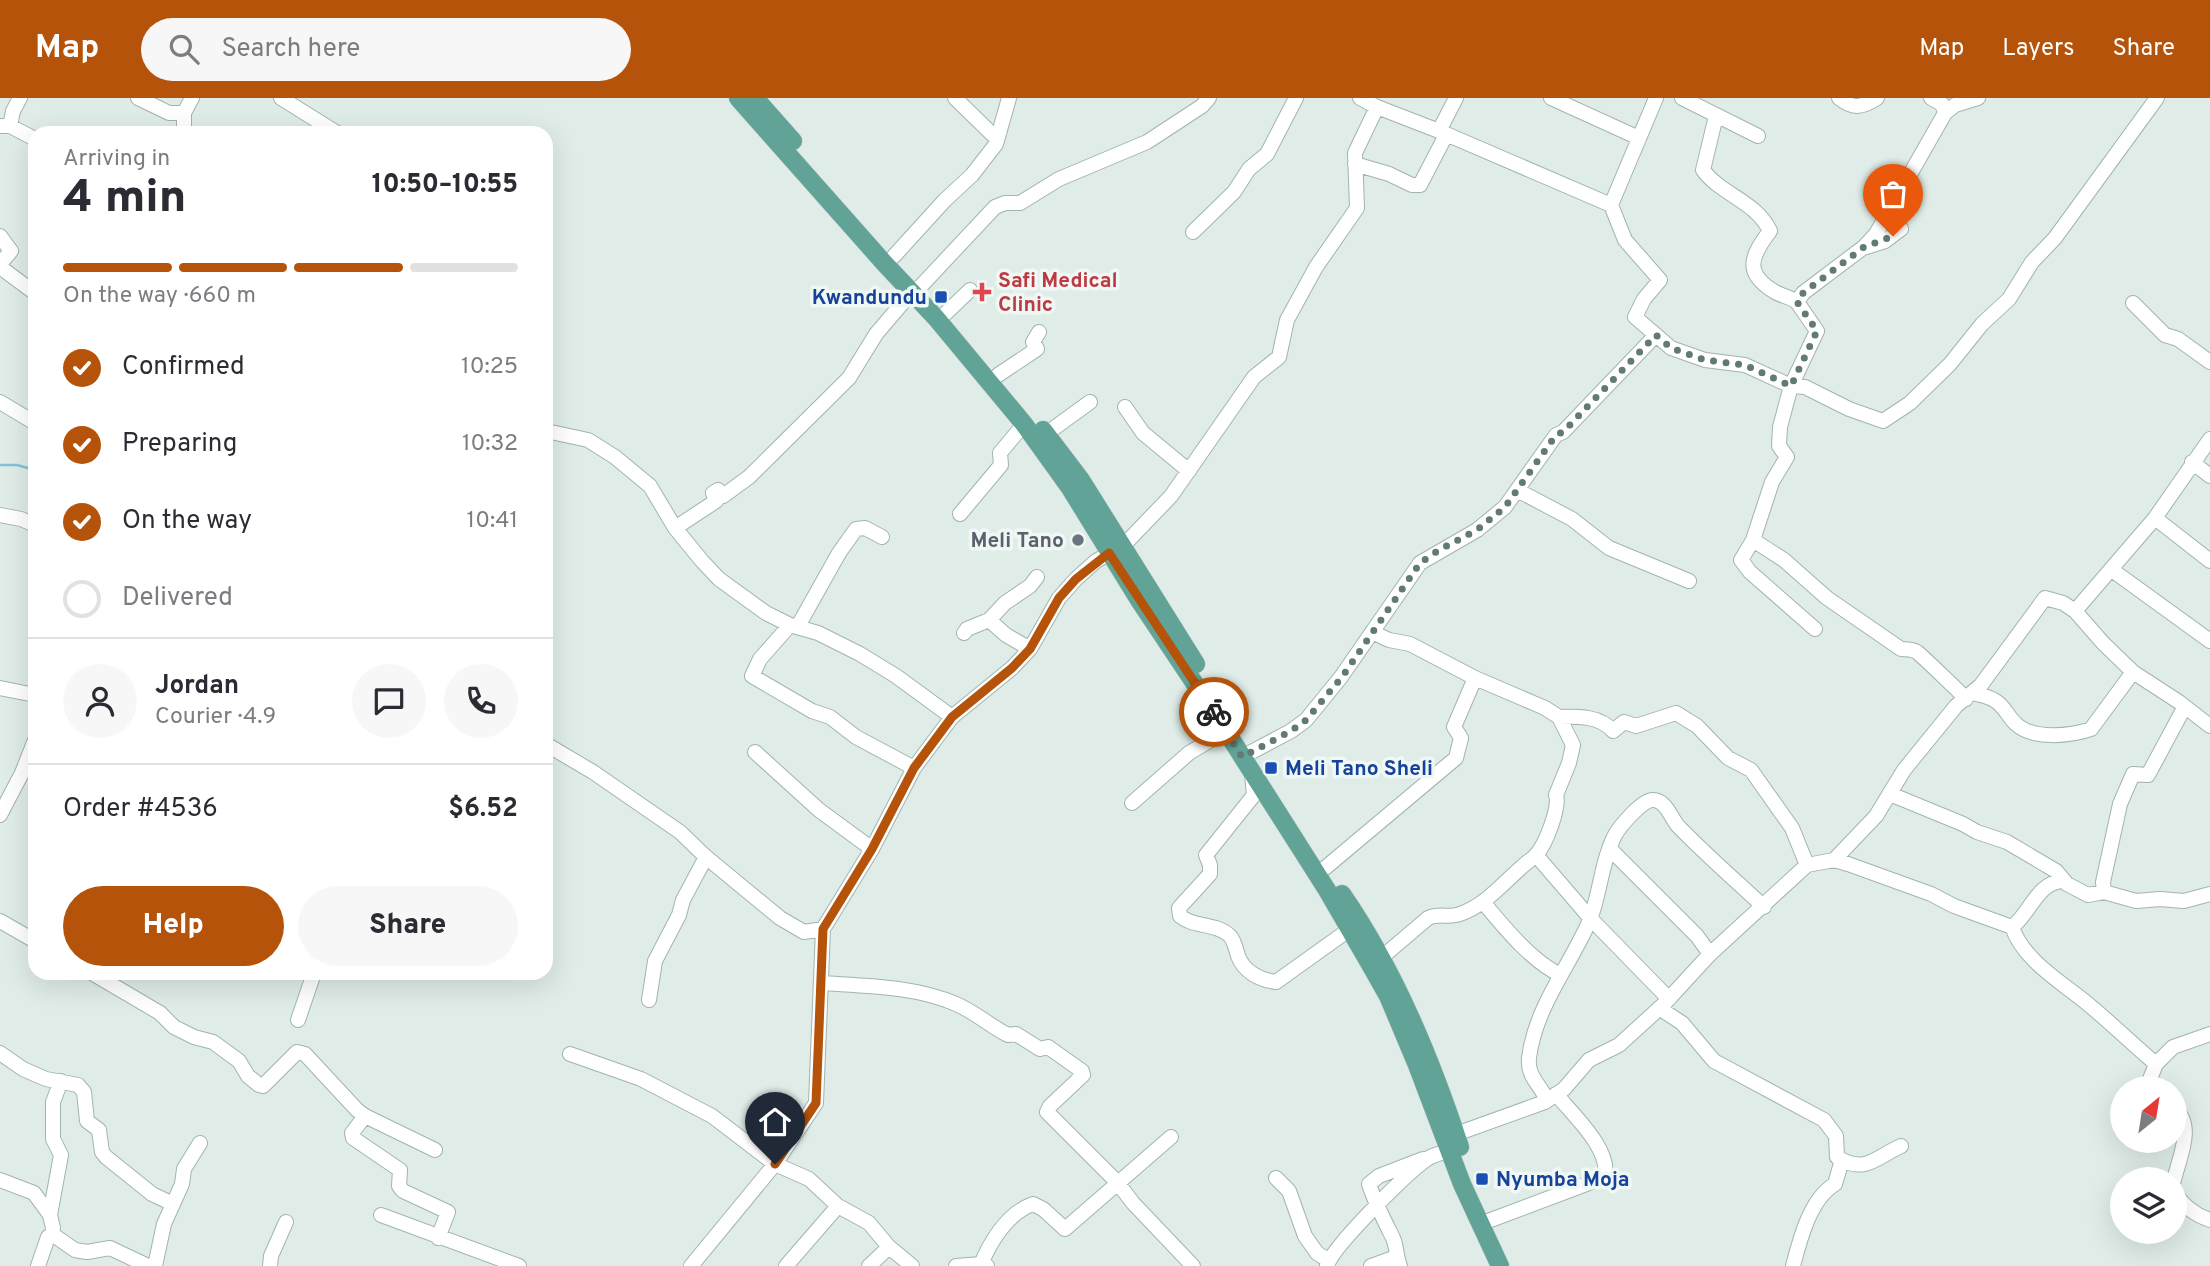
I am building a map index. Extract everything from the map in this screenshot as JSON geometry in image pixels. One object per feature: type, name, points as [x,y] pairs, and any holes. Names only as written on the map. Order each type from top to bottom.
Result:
[{"type":"main road","points":[[738,98],[916,290],[945,314],[998,375],[1046,435],[1070,488],[1136,571],[1247,754],[1360,921],[1381,958],[1409,1015],[1500,1266]]},
{"type":"main road","points":[[755,98],[894,256],[936,318],[1060,463]]},
{"type":"main road","points":[[1116,549],[1219,720],[1247,754],[1251,773],[1350,929],[1388,996],[1488,1221],[1511,1266]]},
{"type":"street","points":[[20,98],[5,126],[28,136]]},
{"type":"street","points":[[138,98],[169,113],[188,102]]},
{"type":"street","points":[[281,98],[326,126]]},
{"type":"street","points":[[955,98],[998,138]]},
{"type":"street","points":[[894,256],[945,200],[972,175],[996,144],[1009,98]]},
{"type":"street","points":[[675,528],[716,501],[713,493],[718,490],[723,496],[749,477],[849,378],[876,334],[995,207],[1005,203],[1020,203],[1059,179],[1147,142],[1202,106],[1209,98]]},
{"type":"street","points":[[1194,232],[1234,192],[1249,169],[1267,154],[1296,98]]},
{"type":"street","points":[[1360,98],[1611,205]]},
{"type":"street","points":[[1355,164],[1389,174],[1412,185],[1420,185],[1456,98]]},
{"type":"street","points":[[1551,98],[1573,103],[1639,138]]},
{"type":"street","points":[[1656,98],[1611,205],[1625,240],[1660,280],[1644,299],[1636,317],[1671,348],[1705,360],[1745,365],[1791,386],[1805,387],[1849,410],[1884,421],[1910,403],[1950,364],[1982,324],[2009,299],[2032,262],[2055,238],[2157,98]]},
{"type":"street","points":[[1682,98],[1758,136]]},
{"type":"street","points":[[1839,98],[1851,106],[1862,107],[1877,98]]},
{"type":"street","points":[[1931,98],[1942,104],[1945,113]]},
{"type":"street","points":[[1797,302],[1803,293],[1864,247],[1890,212],[1904,182],[1945,113],[1955,105],[1978,98]]},
{"type":"street","points":[[185,126],[188,102]]},
{"type":"street","points":[[691,1266],[775,1164],[816,1103],[823,929],[872,849],[914,768],[952,717],[1012,668],[1030,649],[1059,598],[1076,579],[1116,549],[1171,496],[1254,377],[1279,357],[1287,320],[1316,267],[1357,208],[1355,153],[1377,107]]},
{"type":"street","points":[[1716,116],[1703,170],[1709,179],[1754,208],[1766,223],[1770,231],[1754,252],[1753,262],[1757,277],[1776,293],[1797,302],[1817,331],[1791,386],[1779,437],[1779,446],[1787,457],[1772,482],[1753,540],[1741,560],[1750,572],[1815,629]]},
{"type":"street","points":[[0,236],[10,251],[0,265],[28,287]]},
{"type":"street","points":[[945,314],[970,290]]},
{"type":"street","points":[[2133,303],[2165,335],[2178,340],[2210,362]]},
{"type":"street","points":[[998,375],[1037,349],[1033,342],[1039,332]]},
{"type":"street","points":[[1247,754],[1306,720],[1342,677],[1420,563],[1477,530],[1505,507],[1556,435],[1563,432],[1656,335]]},
{"type":"street","points":[[0,402],[28,419]]},
{"type":"street","points":[[1046,435],[1090,402]]},
{"type":"street","points":[[1125,407],[1143,433],[1189,471]]},
{"type":"street","points":[[960,514],[1001,465],[1000,453],[1024,424]]},
{"type":"street","points":[[553,432],[588,440],[615,457],[650,486],[675,528],[719,579],[766,613],[818,633],[860,654],[896,676],[952,717]]},
{"type":"street","points":[[2075,611],[2155,518],[2210,439]]},
{"type":"street","points":[[2192,462],[2210,476]]},
{"type":"street","points":[[1517,490],[1572,519],[1609,548],[1689,581]]},
{"type":"street","points":[[0,515],[28,522]]},
{"type":"street","points":[[2155,518],[2210,561]]},
{"type":"street","points":[[883,537],[865,528],[856,529],[794,626],[760,659],[752,676],[812,711],[830,717],[856,737],[914,768]]},
{"type":"street","points":[[1753,540],[1784,560],[1827,598],[1901,649],[1921,654],[1944,679],[1963,693],[1996,700],[2017,725],[2031,732],[2045,735],[2080,733],[2091,729],[2133,672]]},
{"type":"street","points":[[2112,570],[2210,641]]},
{"type":"street","points":[[964,633],[967,629],[989,620],[1037,577]]},
{"type":"street","points":[[1834,860],[1876,816],[1905,770],[1955,706],[1969,696],[2045,598],[2063,603],[2075,611],[2133,672],[2210,726]]},
{"type":"street","points":[[989,620],[1006,635],[1030,649]]},
{"type":"street","points":[[1372,632],[1389,640],[1410,644],[1475,678],[1545,708],[1559,718],[1573,745],[1556,795],[1559,802],[1548,833],[1536,855],[1483,902],[1459,915],[1437,914],[1428,918],[1381,958]]},
{"type":"street","points":[[1325,868],[1456,758],[1461,738],[1454,727],[1475,678]]},
{"type":"street","points":[[0,688],[28,694]]},
{"type":"street","points":[[2104,892],[2103,882],[2120,804],[2133,774],[2148,775],[2184,708]]},
{"type":"street","points":[[1559,718],[1579,716],[1597,720],[1608,725],[1613,731],[1624,722],[1636,726],[1676,713],[1696,726],[1728,758],[1751,770],[1792,828],[1807,866]]},
{"type":"street","points":[[1132,803],[1189,753],[1209,741],[1219,720]]},
{"type":"street","points":[[553,749],[593,772],[680,832],[780,918],[804,932],[823,929]]},
{"type":"street","points":[[755,751],[818,810],[872,849]]},
{"type":"street","points":[[2,807],[28,754]]},
{"type":"street","points":[[1251,773],[1254,795],[1206,855],[1210,874],[1179,908],[1180,916],[1188,923],[1215,926],[1232,937],[1241,963],[1261,980],[1276,982],[1350,929]]},
{"type":"street","points":[[1890,794],[1977,832],[2007,842],[2048,866],[2063,881],[2088,895],[2104,892],[2136,901],[2184,901],[2210,894]]},
{"type":"street","points":[[1488,1221],[1605,1177],[1607,1167],[1595,1141],[1531,1076],[1528,1069],[1534,1032],[1544,1005],[1591,919],[1598,886],[1615,836],[1623,824],[1647,801],[1654,800],[1662,804],[1677,825],[1763,907]]},
{"type":"street","points":[[1611,849],[1697,936],[1710,954]]},
{"type":"street","points":[[1536,855],[1714,1061],[1824,1120],[1836,1136],[1837,1157],[1847,1163],[1867,1165],[1901,1146]]},
{"type":"street","points":[[649,1000],[655,961],[706,857]]},
{"type":"street","points":[[1371,1266],[1398,1261],[1394,1242],[1368,1184],[1372,1179],[1455,1145],[1564,1090],[1589,1060],[1619,1045],[1664,1004],[1710,954],[1807,866],[1834,860],[1931,894],[1954,906],[2012,928]]},
{"type":"street","points":[[2012,928],[2019,922],[2029,904],[2046,887],[2054,881],[2063,881]]},
{"type":"street","points":[[1483,902],[1502,925],[1549,970],[1561,975]]},
{"type":"street","points":[[0,921],[28,937]]},
{"type":"street","points":[[2012,928],[2015,937],[2047,972],[2156,1064]]},
{"type":"street","points":[[104,980],[160,1013],[174,1027],[220,1047],[239,1061],[248,1076],[259,1085],[263,1086],[301,1051],[357,1111],[435,1150]]},
{"type":"street","points":[[298,1020],[312,980]]},
{"type":"street","points":[[821,984],[876,986],[955,1004],[1008,1035],[1016,1034],[1040,1049],[1048,1046],[1082,1071],[1083,1075],[1047,1112],[1117,1182],[1133,1203],[1193,1266]]},
{"type":"street","points":[[2151,1076],[2156,1064],[2173,1047],[2210,1034]]},
{"type":"street","points":[[0,1053],[23,1069],[46,1079],[78,1085],[84,1092],[87,1121],[99,1130],[102,1152],[152,1194],[173,1205]]},
{"type":"street","points":[[570,1054],[641,1079],[712,1116],[775,1164],[808,1179],[838,1206],[869,1223],[889,1247],[912,1266]]},
{"type":"street","points":[[38,1266],[53,1228],[50,1215],[61,1155],[53,1139],[53,1102],[61,1081]]},
{"type":"street","points":[[365,1116],[352,1133],[353,1138],[400,1170],[399,1186],[403,1191],[447,1210],[438,1238]]},
{"type":"street","points":[[956,1266],[984,1265],[992,1241],[1025,1207],[1032,1204],[1043,1209],[1065,1229],[1171,1137]]},
{"type":"street","points":[[155,1266],[160,1238],[187,1162],[200,1143]]},
{"type":"street","points":[[1276,1178],[1289,1191],[1305,1236],[1327,1263],[1377,1208],[1429,1157]]},
{"type":"street","points":[[1793,1266],[1800,1236],[1823,1191],[1835,1184],[1842,1160]]},
{"type":"street","points":[[0,1180],[34,1194],[50,1215]]},
{"type":"street","points":[[786,1266],[838,1206]]},
{"type":"street","points":[[2187,1207],[2210,1220]]},
{"type":"street","points":[[381,1215],[519,1266]]},
{"type":"street","points":[[270,1266],[271,1256],[286,1223]]},
{"type":"street","points":[[52,1234],[75,1250],[87,1252],[110,1248],[148,1266]]},
{"type":"street","points":[[869,1266],[889,1247]]},
{"type":"waterway","points":[[0,465],[28,468]]},
{"type":"way so far","points":[[1214,712],[1242,757],[1306,720],[1342,677],[1420,563],[1477,530],[1505,507],[1556,435],[1563,432],[1656,335],[1671,348],[1705,360],[1745,365],[1791,386],[1817,331],[1797,302],[1803,293],[1864,247],[1893,236]]},
{"type":"place","name":"Safi Medical Clinic","points":[[982,292]]},
{"type":"place","name":"Kwandundu","points":[[941,297]]},
{"type":"place","name":"Meli Tano","points":[[1078,540]]},
{"type":"place","name":"Meli Tano Sheli","points":[[1271,768]]},
{"type":"place","name":"Nyumba Moja","points":[[1482,1179]]},
{"type":"route","points":[[775,1164],[816,1103],[823,929],[872,849],[914,768],[952,717],[972,703],[1030,649],[1059,598],[1076,579],[1109,553],[1214,712]]}]
